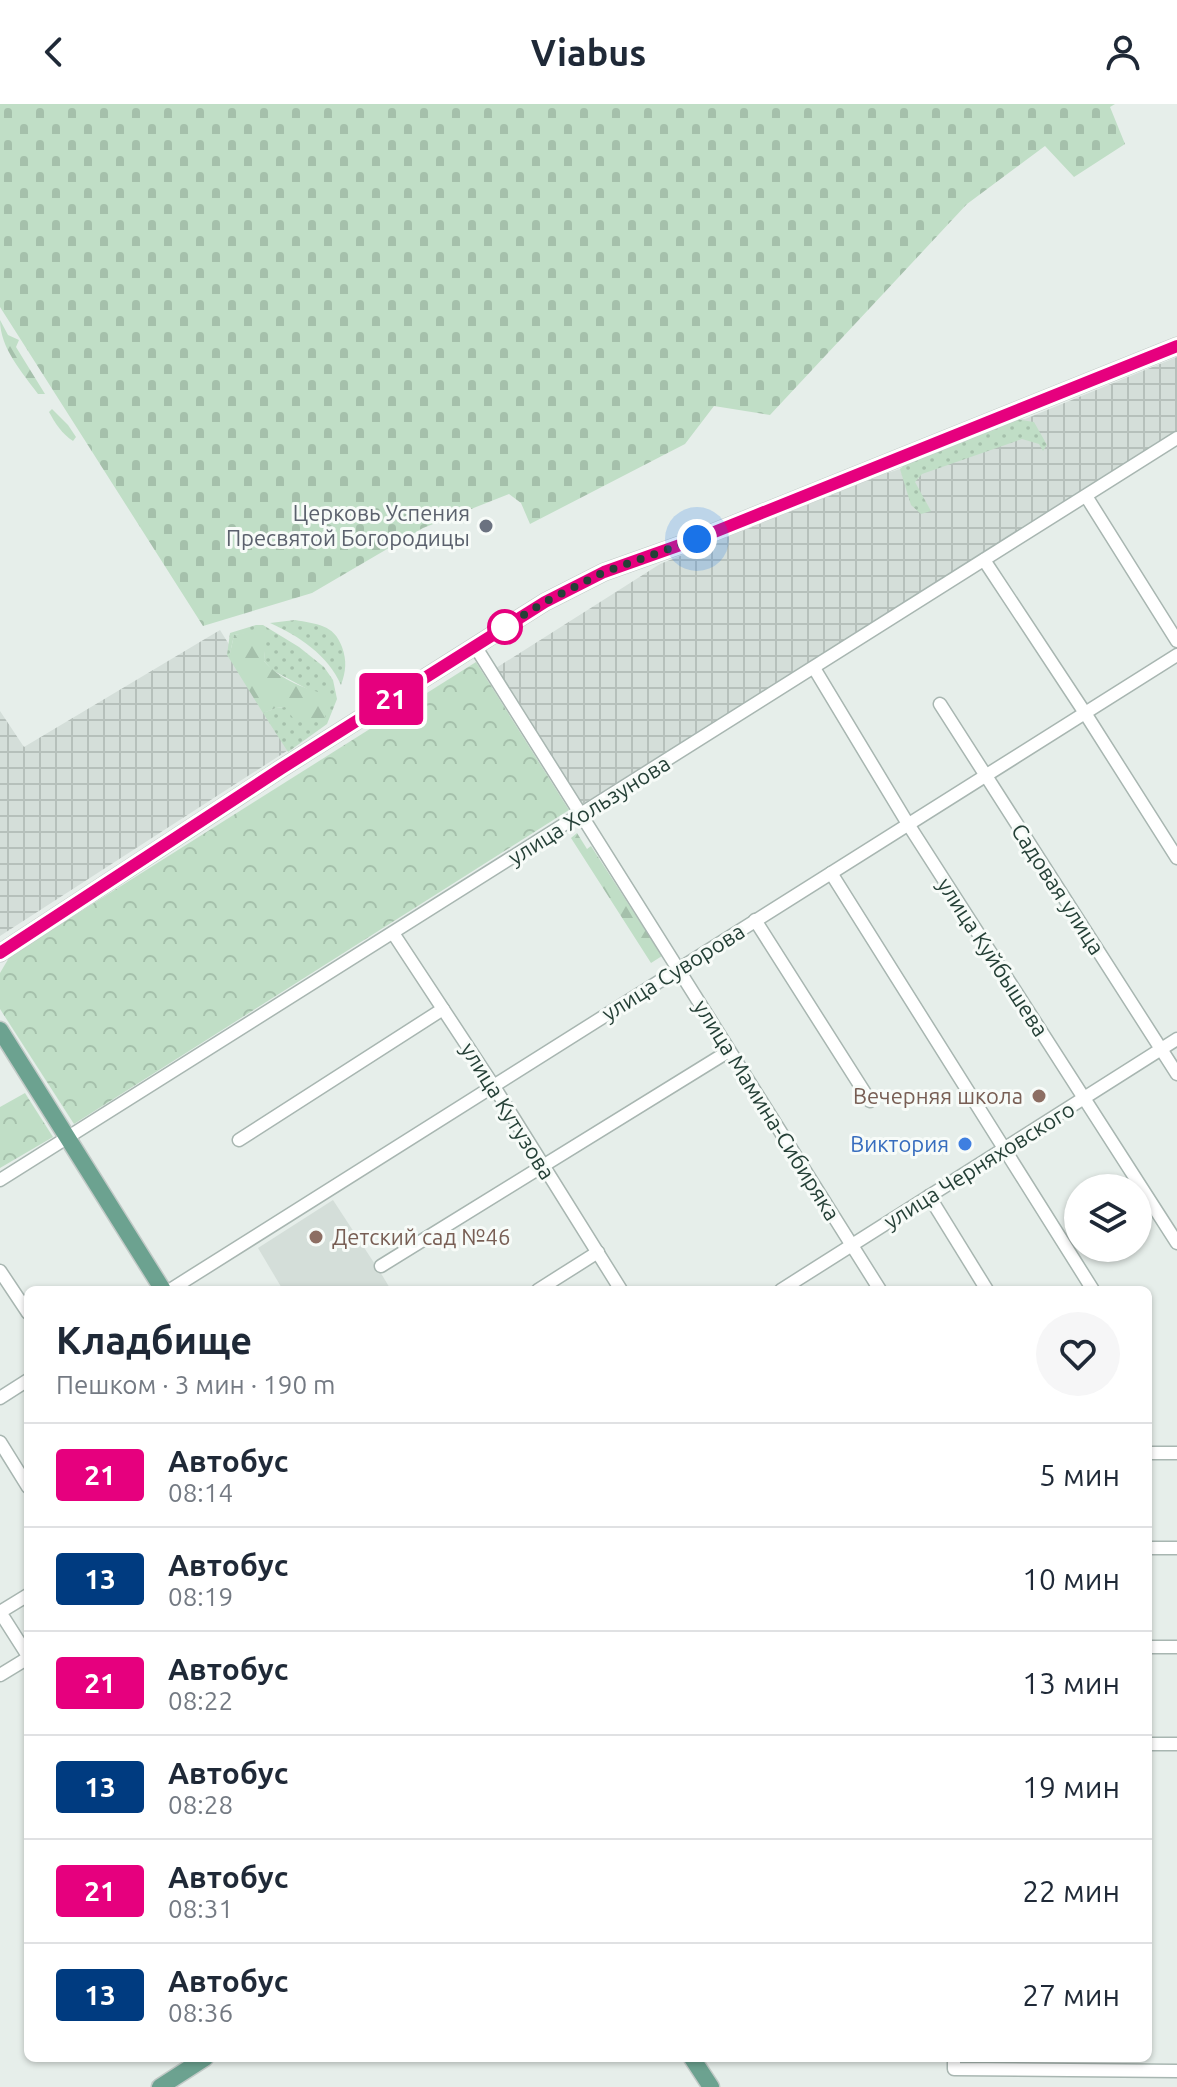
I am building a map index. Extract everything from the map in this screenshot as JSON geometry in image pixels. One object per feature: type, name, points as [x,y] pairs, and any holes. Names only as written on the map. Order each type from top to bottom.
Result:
[{"type":"main road","points":[[0,953],[545,602],[604,572],[697,539],[1177,346]]},
{"type":"main road","points":[[0,1030],[160,1286]]},
{"type":"main road","points":[[160,2087],[199,2062]]},
{"type":"main road","points":[[695,2062],[711,2087]]},
{"type":"street","name":"улица Хользунова","points":[[0,1180],[1177,438]]},
{"type":"street","points":[[1086,496],[1177,641]]},
{"type":"street","points":[[984,560],[1177,858]]},
{"type":"street","name":"улица Мамина-Сибиряка","points":[[475,646],[878,1286]]},
{"type":"street","name":"улица Суворова","points":[[176,1286],[1177,655]]},
{"type":"street","name":"улица Куйбышева","points":[[814,668],[908,824],[1177,1243]]},
{"type":"street","name":"Садовая улица","points":[[940,704],[1177,1074]]},
{"type":"street","points":[[831,873],[1090,1286]]},
{"type":"street","points":[[755,920],[870,1101]]},
{"type":"street","name":"улица Кутузова","points":[[393,933],[493,1085],[619,1286]]},
{"type":"street","points":[[239,1140],[443,1009]]},
{"type":"street","name":"улица Черняховского","points":[[787,1286],[1177,1039]]},
{"type":"street","points":[[381,1266],[729,1051]]},
{"type":"street","points":[[929,1196],[985,1286]]},
{"type":"street","points":[[544,1286],[598,1252]]},
{"type":"street","points":[[0,1271],[24,1307]]},
{"type":"street","points":[[0,1398],[24,1383]]},
{"type":"street","points":[[0,1442],[24,1481]]},
{"type":"street","points":[[1152,1453],[1177,1453]]},
{"type":"street","points":[[1152,1548],[1177,1548]]},
{"type":"street","points":[[24,1597],[0,1612],[24,1651]]},
{"type":"street","points":[[1152,1647],[1177,1647]]},
{"type":"street","points":[[0,1675],[24,1660]]},
{"type":"street","points":[[1152,1744],[1177,1744]]},
{"type":"street","points":[[954,2064],[1136,2064],[1177,2071]]},
{"type":"shaded area","points":[[1177,357],[1177,433],[581,805],[496,668],[660,564],[900,469],[907,463],[1015,419],[1025,419]]},
{"type":"shaded area","points":[[220,630],[293,747],[0,936],[0,711],[24,747]]},
{"type":"shaded area","name":"Детский сад №46","points":[[333,1200],[388,1286],[281,1286],[258,1248]]},
{"type":"green space","points":[[0,104],[1115,104],[1110,107],[1125,144],[1074,177],[1045,146],[967,204],[770,415],[714,406],[685,444],[530,524],[521,503],[509,494],[423,528],[312,593],[203,626],[0,307]]},
{"type":"green space","points":[[0,320],[8,335],[19,340],[16,347],[45,394],[38,394],[13,359],[4,340]]},
{"type":"green space","points":[[52,409],[76,437],[73,441],[56,424],[49,412]]},
{"type":"green space","points":[[1015,419],[1034,422],[1047,445],[1043,451],[1039,444],[1022,439],[922,474],[915,482],[931,511],[921,514],[911,505],[900,469],[907,463]]},
{"type":"green space","points":[[295,620],[323,626],[339,639],[345,661],[341,685],[328,664],[312,648],[270,623]]},
{"type":"green space","points":[[263,625],[299,647],[324,667],[333,680],[337,699],[327,724],[288,752],[263,713],[285,707],[309,690],[272,670],[264,661],[266,631],[234,635],[229,658],[230,633]]},
{"type":"green space","points":[[267,631],[264,661],[270,668],[294,683],[331,695],[325,718],[293,718],[285,707],[263,713],[229,658],[234,635]]},
{"type":"green space","points":[[476,662],[569,810],[74,1124],[0,1009],[0,973],[10,956]]},
{"type":"green space","points":[[577,833],[587,849],[591,846],[662,956],[651,963],[571,838]]},
{"type":"green space","points":[[25,1093],[53,1137],[0,1168],[0,1107]]},
{"type":"bus line","name":"21","points":[[0,953],[282,768],[545,602],[604,572],[697,539],[1177,346]]},
{"type":"place","name":"Церковь Успения Пресвятой Богородицы","points":[[486,526]]},
{"type":"place","name":"Вечерняя школа","points":[[1039,1096]]},
{"type":"place","name":"Виктория","points":[[965,1144]]},
{"type":"place","name":"Детский сад №46","points":[[316,1237]]},
{"type":"route","points":[[505,627],[496,632],[545,602],[604,572],[697,539]]}]
